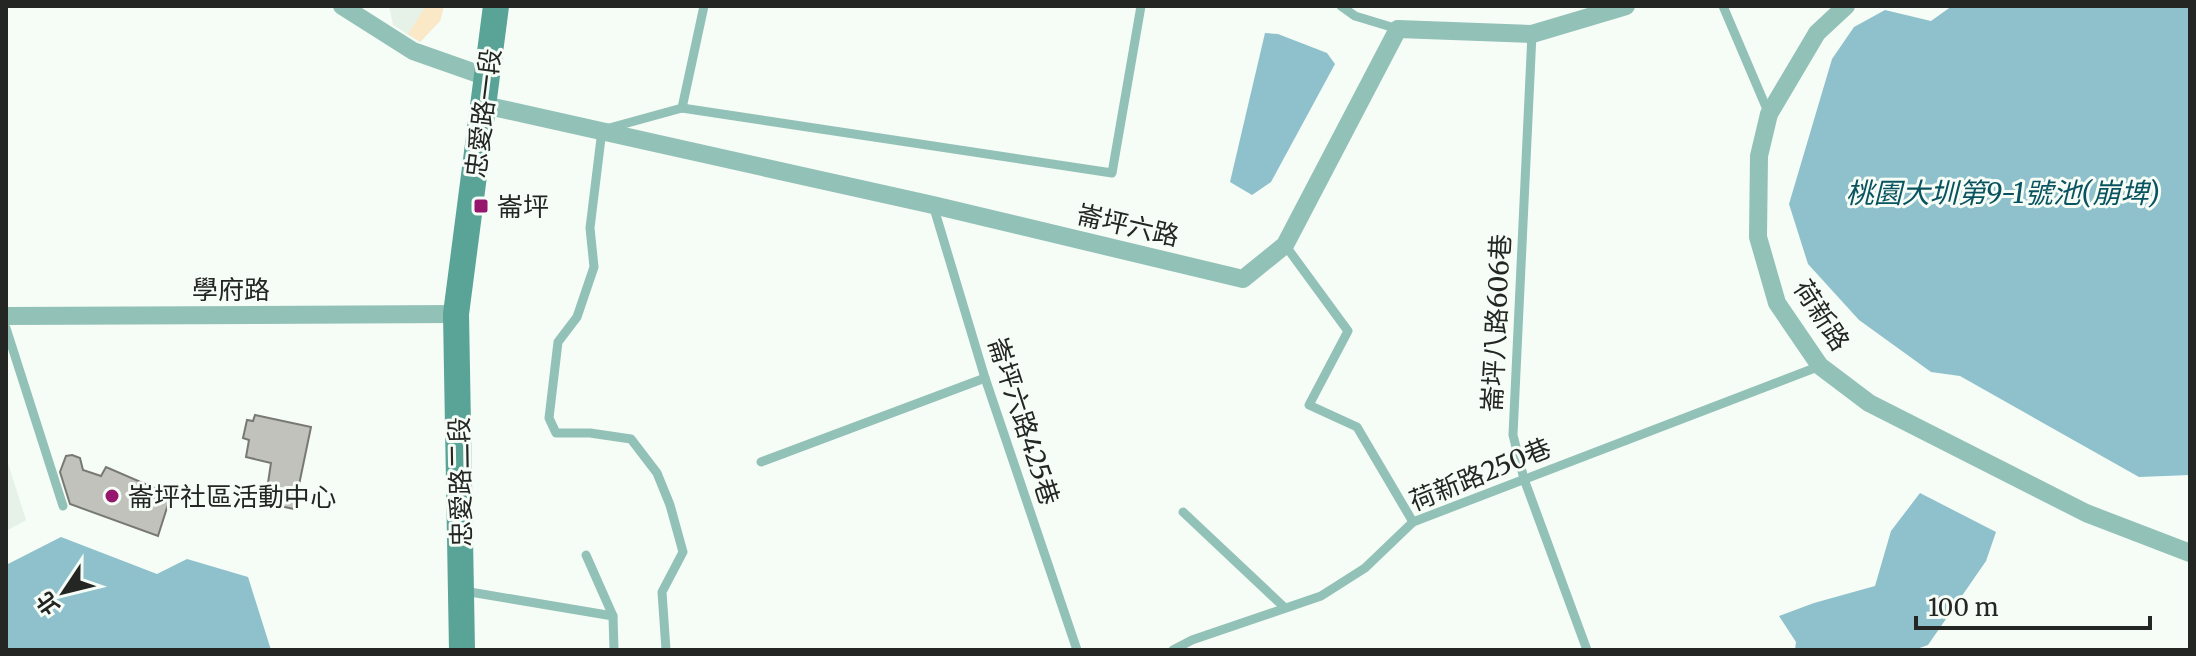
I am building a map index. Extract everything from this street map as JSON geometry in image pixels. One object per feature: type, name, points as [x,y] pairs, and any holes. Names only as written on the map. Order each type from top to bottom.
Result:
[{"type":"main road","name":"忠愛路一段","points":[[456,314],[496,6]]},
{"type":"main road","name":"忠愛路二段","points":[[456,314],[462,650]]},
{"type":"street","points":[[342,6],[413,51],[487,77]]},
{"type":"street","points":[[1398,29],[1532,34],[1626,6]]},
{"type":"street","name":"荷新路","points":[[1846,6],[1817,33],[1769,114],[1759,156],[1758,237],[1777,303],[1820,366],[1869,403],[2073,506],[2190,553]]},
{"type":"street","name":"崙坪六路","points":[[484,105],[933,205],[1243,279],[1285,245],[1398,29]]},
{"type":"street","name":"學府路","points":[[6,316],[456,314]]},
{"type":"lane","points":[[682,108],[704,6]]},
{"type":"lane","points":[[666,650],[662,592],[683,552],[657,473],[631,439],[590,433],[556,433],[549,418],[558,342],[577,317],[594,267],[590,228],[602,130],[682,108],[1112,173],[1141,6]]},
{"type":"lane","points":[[1341,6],[1355,16],[1398,29]]},
{"type":"lane","points":[[1723,6],[1769,114]]},
{"type":"lane","name":"崙坪八路606巷","points":[[1532,34],[1513,435],[1524,479],[1587,650]]},
{"type":"lane","name":"崙坪六路425巷","points":[[933,205],[985,378],[1077,650]]},
{"type":"lane","points":[[1285,245],[1348,331],[1309,405],[1357,427],[1413,522]]},
{"type":"lane","points":[[6,328],[63,506]]},
{"type":"lane","name":"荷新路250巷","points":[[1173,650],[1192,640],[1321,596],[1365,568],[1413,522],[1820,366]]},
{"type":"lane","points":[[761,462],[985,378]]},
{"type":"lane","points":[[1183,512],[1285,608]]},
{"type":"lane","points":[[586,555],[613,616],[614,650]]},
{"type":"lane","points":[[462,591],[613,616]]},
{"type":"shaded area","points":[[389,6],[444,6],[440,21],[420,42],[393,25]]},
{"type":"shaded area","points":[[426,6],[444,6],[440,21],[420,42],[408,34]]},
{"type":"shaded area","points":[[6,457],[26,520],[6,531]]},
{"type":"water","name":"桃園大圳第9-1號池(崩埤)","points":[[1952,6],[2190,6],[2190,475],[2139,477],[1960,376],[1931,372],[1859,320],[1808,264],[1789,204],[1832,59],[1854,27],[1885,10],[1931,21]]},
{"type":"water","points":[[1265,33],[1278,34],[1327,53],[1335,64],[1271,182],[1252,195],[1230,182]]},
{"type":"water","points":[[1920,493],[1996,532],[1986,561],[1928,645],[1914,650],[1795,650],[1796,642],[1779,616],[1875,586],[1891,531]]},
{"type":"water","points":[[61,537],[157,574],[187,559],[248,577],[271,650],[6,650],[6,565]]},
{"type":"building","points":[[255,415],[311,427],[294,509],[265,503],[271,463],[246,457],[249,440],[243,438],[247,420],[253,421]]},
{"type":"building","name":"崙坪社區活動中心","points":[[66,456],[80,458],[83,470],[101,476],[106,467],[171,495],[158,536],[70,504],[60,472]]},
{"type":"place","name":"崙坪","points":[[481,206]]},
{"type":"place","name":"崙坪社區活動中心","points":[[112,496]]}]
